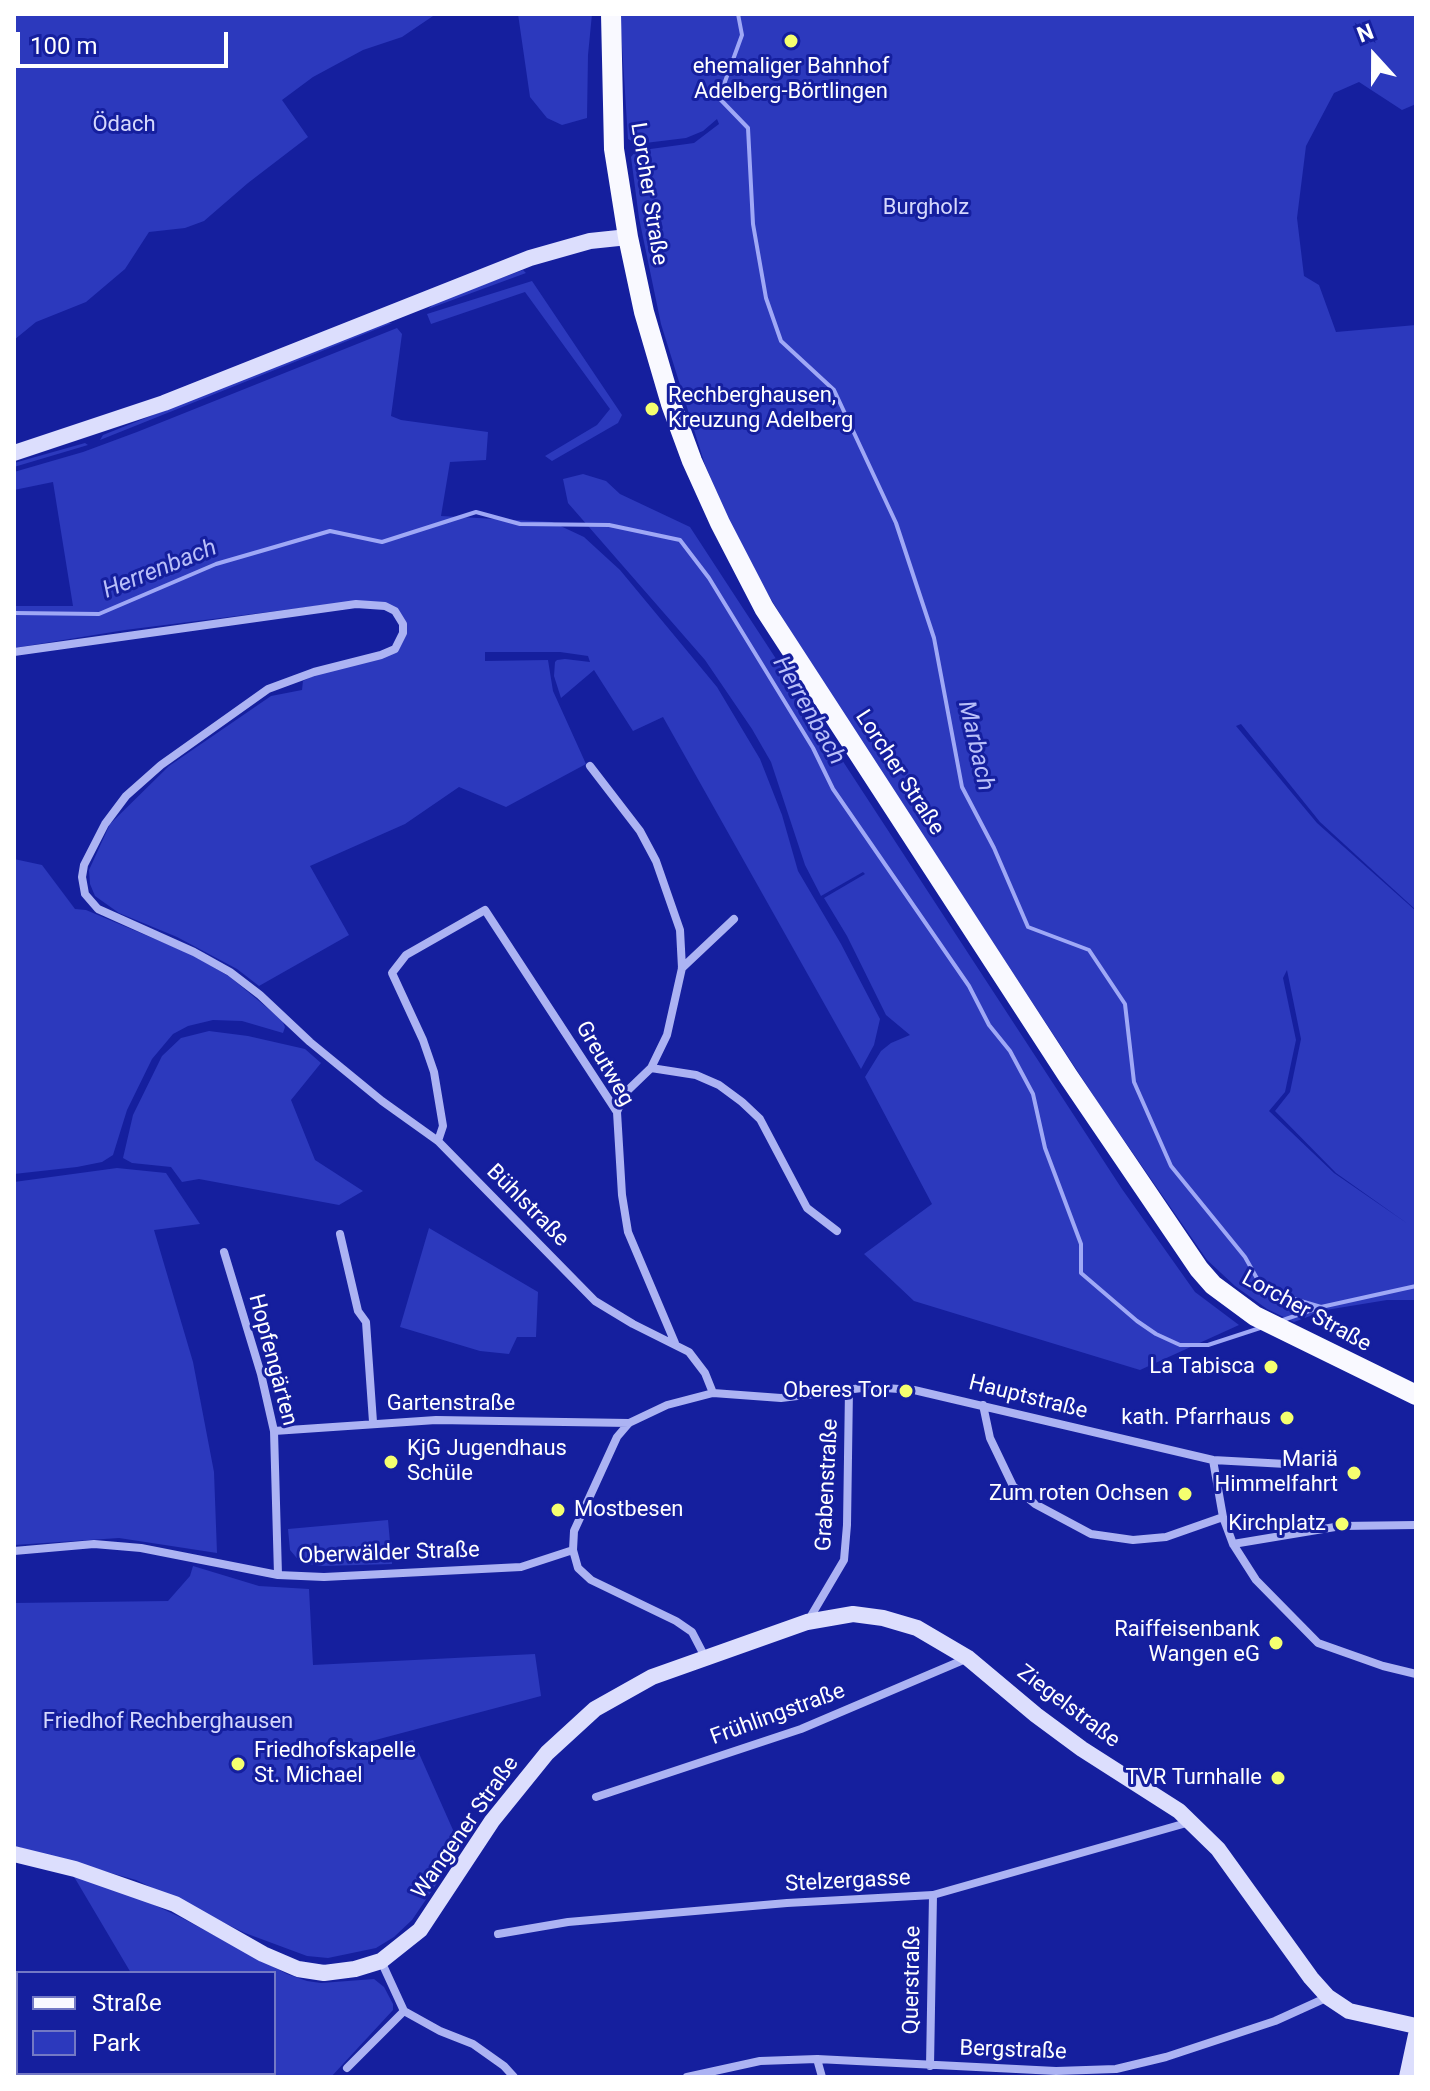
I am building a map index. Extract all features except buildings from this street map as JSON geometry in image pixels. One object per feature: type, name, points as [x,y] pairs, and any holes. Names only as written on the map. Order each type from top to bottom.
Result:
[{"type":"main road","name":"Lorcher Straße","points":[[611,14],[614,149],[644,312],[682,432],[720,523],[764,608],[1060,1063],[1186,1251],[1213,1285],[1244,1310],[1276,1328],[1416,1395]]},
{"type":"street","points":[[14,453],[164,403],[530,258],[590,241],[628,237]]},
{"type":"street","name":"Bühlstraße","points":[[14,652],[356,604],[385,606],[395,611],[403,624],[403,633],[395,649],[268,689],[161,765],[126,796],[105,824],[84,865],[85,894],[98,909],[194,952],[230,972],[260,995],[310,1042],[382,1101],[438,1141],[595,1301],[689,1352],[705,1373],[713,1393]]},
{"type":"street","points":[[590,766],[640,831],[656,861],[680,930],[682,968],[667,1035],[651,1068],[625,1093],[617,1112]]},
{"type":"street","name":"Greutweg","points":[[438,1141],[443,1126],[434,1072],[392,973],[406,955],[485,910],[617,1112],[622,1195],[628,1232],[675,1343]]},
{"type":"street","points":[[682,968],[734,919]]},
{"type":"street","points":[[651,1068],[696,1075],[719,1085],[742,1102],[760,1119],[807,1208],[837,1231]]},
{"type":"street","points":[[340,1234],[358,1311],[366,1322],[373,1422]]},
{"type":"street","name":"Hopfengärten","points":[[224,1252],[261,1374],[274,1431],[278,1575]]},
{"type":"street","points":[[705,1657],[692,1632],[676,1621],[591,1580],[578,1568],[573,1550],[574,1531],[617,1437],[629,1423],[667,1405],[713,1393],[781,1398],[849,1389]]},
{"type":"street","name":"Hauptstraße","points":[[849,1389],[914,1390],[1213,1460]]},
{"type":"street","name":"Grabenstraße","points":[[807,1622],[844,1560],[849,1389]]},
{"type":"street","points":[[983,1405],[990,1438],[1013,1486],[1035,1504],[1091,1534],[1133,1540],[1166,1537],[1223,1517]]},
{"type":"street","name":"Gartenstraße","points":[[274,1431],[439,1420],[629,1423]]},
{"type":"street","points":[[1286,1464],[1213,1460],[1223,1517],[1233,1544],[1256,1580],[1318,1643],[1416,1674]]},
{"type":"street","points":[[1233,1544],[1341,1526],[1413,1525]]},
{"type":"street","name":"Oberwälder Straße","points":[[14,1551],[94,1544],[141,1548],[278,1575],[324,1577],[521,1567],[573,1550]]},
{"type":"street","name":"Ziegelstraße","points":[[705,1657],[807,1622],[853,1614],[883,1618],[917,1628],[968,1658],[1082,1749],[1191,1821],[1218,1849],[1328,1997],[1349,2011],[1416,2026]]},
{"type":"street","name":"Wangener Straße","points":[[14,1854],[75,1869],[175,1904],[263,1954],[298,1969],[324,1973],[381,1961],[420,1930],[492,1821],[547,1753],[572,1728],[623,1691],[705,1657]]},
{"type":"street","name":"Frühlingstraße","points":[[596,1797],[801,1729],[968,1658]]},
{"type":"street","name":"Stelzergasse","points":[[498,1934],[568,1922],[787,1903],[933,1895],[1191,1821]]},
{"type":"street","name":"Querstraße","points":[[930,2066],[933,1895]]},
{"type":"street","points":[[381,1961],[404,2011],[440,2031],[473,2044],[514,2077]]},
{"type":"street","name":"Bergstraße","points":[[687,2077],[760,2061],[817,2059],[988,2073],[1117,2073],[1267,2024],[1328,1997]]},
{"type":"street","points":[[347,2068],[404,2011]]},
{"type":"street","points":[[1407,2077],[1416,2035]]},
{"type":"street","points":[[817,2059],[822,2077]]},
{"type":"green space","name":"Ödach","points":[[14,14],[436,14],[402,37],[363,50],[313,77],[282,100],[308,137],[204,221],[185,228],[149,232],[125,269],[86,302],[36,322],[14,340]]},
{"type":"green space","points":[[518,14],[592,14],[587,118],[562,125],[547,118],[530,97]]},
{"type":"green space","name":"Burgholz","points":[[620,14],[1416,14],[1416,104],[1402,110],[1359,82],[1334,93],[1306,146],[1297,218],[1304,276],[1319,285],[1336,332],[1416,325],[1416,910],[1320,822],[1241,724],[1236,726],[1317,823],[1416,911],[1416,1300],[1387,1300],[1326,1310],[1294,1322],[1267,1309],[1235,1286],[1207,1260],[1099,1104],[813,668],[766,591],[730,523],[705,465],[661,324],[639,218],[631,157],[636,151],[694,143],[719,124],[717,119],[703,131],[686,138],[637,144],[628,139]],"holes":[[[1287,970],[1301,1039],[1290,1092],[1275,1111],[1336,1173],[1408,1224],[1334,1173],[1269,1111],[1285,1092],[1296,1040],[1283,978]]]},
{"type":"green space","points":[[523,270],[526,273],[428,309],[436,302]]},
{"type":"green space","points":[[532,281],[622,415],[618,423],[552,461],[545,456],[597,425],[610,409],[525,292],[431,324],[427,314]]},
{"type":"green space","points":[[384,323],[392,323],[100,440],[103,435]]},
{"type":"green space","points":[[397,328],[402,334],[391,416],[488,432],[486,460],[450,462],[441,516],[552,522],[584,537],[620,570],[717,687],[760,759],[782,815],[798,871],[880,1019],[874,1045],[861,1069],[663,717],[633,731],[594,670],[561,698],[554,676],[555,662],[565,659],[590,662],[588,656],[560,652],[485,652],[485,661],[548,660],[553,691],[586,764],[506,807],[459,787],[405,824],[310,866],[349,935],[259,986],[237,969],[177,937],[119,913],[95,896],[89,870],[110,824],[169,766],[271,696],[302,690],[303,681],[319,673],[395,652],[405,625],[398,610],[356,601],[125,630],[14,648],[14,606],[73,606],[53,482],[14,490],[14,472],[137,432]]},
{"type":"green space","points":[[85,443],[88,445],[14,467],[14,463]]},
{"type":"green space","points":[[583,474],[606,481],[620,494],[690,527],[1122,1189],[1195,1292],[1239,1325],[1140,1370],[914,1301],[864,1254],[932,1204],[865,1077],[881,1051],[910,1035],[886,1015],[847,936],[824,898],[865,874],[863,872],[821,896],[805,865],[771,762],[752,729],[705,660],[568,503],[563,479]]},
{"type":"green space","points":[[14,859],[42,865],[75,909],[86,910],[193,955],[230,977],[282,1020],[285,1027],[283,1033],[242,1021],[213,1020],[188,1026],[173,1034],[152,1059],[127,1110],[113,1155],[102,1162],[77,1167],[14,1174]]},
{"type":"green space","points":[[209,1031],[305,1049],[321,1063],[291,1100],[315,1160],[363,1191],[339,1205],[199,1179],[182,1182],[171,1167],[132,1163],[123,1158],[133,1115],[162,1056],[181,1038]]},
{"type":"green space","points":[[117,1168],[166,1173],[200,1224],[154,1230],[193,1362],[214,1472],[217,1553],[119,1538],[14,1545],[14,1182]]},
{"type":"green space","points":[[429,1228],[538,1292],[536,1337],[517,1337],[509,1354],[480,1351],[400,1327]]},
{"type":"green space","points":[[388,1520],[392,1564],[323,1566],[301,1563],[290,1550],[288,1529]]},
{"type":"green space","name":"Friedhof Rechberghausen","points":[[193,1566],[259,1586],[309,1589],[313,1665],[535,1654],[541,1696],[368,1742],[372,1753],[413,1740],[461,1848],[412,1920],[376,1948],[328,1958],[307,1956],[245,1933],[136,1880],[14,1846],[14,1603],[168,1601],[190,1576]]},
{"type":"green space","points":[[73,1875],[133,1895],[287,1974],[307,1981],[321,1983],[374,1979],[384,1987],[393,2010],[331,2077],[192,2077],[190,2075],[276,2075],[276,1971],[130,1971]]},
{"type":"waterway","name":"Marbach","points":[[738,14],[742,35],[719,98],[748,128],[753,224],[766,298],[781,341],[834,390],[896,523],[934,638],[962,787],[994,848],[1028,927],[1089,950],[1125,1004],[1134,1082],[1171,1166],[1245,1257],[1259,1282],[1287,1297],[1321,1307],[1416,1286]]},
{"type":"waterway","name":"Herrenbach","points":[[14,613],[99,614],[216,564],[330,531],[382,542],[476,512],[520,524],[609,525],[680,540],[709,578],[813,748],[833,789],[969,986],[989,1025],[1010,1051],[1033,1094],[1045,1148],[1081,1244],[1081,1273],[1137,1321],[1180,1345],[1208,1345],[1260,1328]]},
{"type":"waterway","name":"Herrenbach","points":[[1280,1321],[1321,1307]]},
{"type":"place","name":"ehemaliger Bahnhof Adelberg-Börtlingen","points":[[791,41]]},
{"type":"place","name":"Rechberghausen, Kreuzung Adelberg","points":[[652,409]]},
{"type":"place","name":"La Tabisca","points":[[1271,1367]]},
{"type":"place","name":"Oberes Tor","points":[[906,1391]]},
{"type":"place","name":"kath. Pfarrhaus","points":[[1287,1418]]},
{"type":"place","name":"KjG Jugendhaus Schüle","points":[[391,1462]]},
{"type":"place","name":"Mariä Himmelfahrt","points":[[1354,1473]]},
{"type":"place","name":"Zum roten Ochsen","points":[[1185,1494]]},
{"type":"place","name":"Mostbesen","points":[[558,1510]]},
{"type":"place","name":"Kirchplatz","points":[[1342,1524]]},
{"type":"place","name":"Raiffeisenbank Wangen eG","points":[[1276,1643]]},
{"type":"place","name":"Friedhofskapelle St. Michael","points":[[238,1764]]},
{"type":"place","name":"TVR Turnhalle","points":[[1278,1778]]}]
